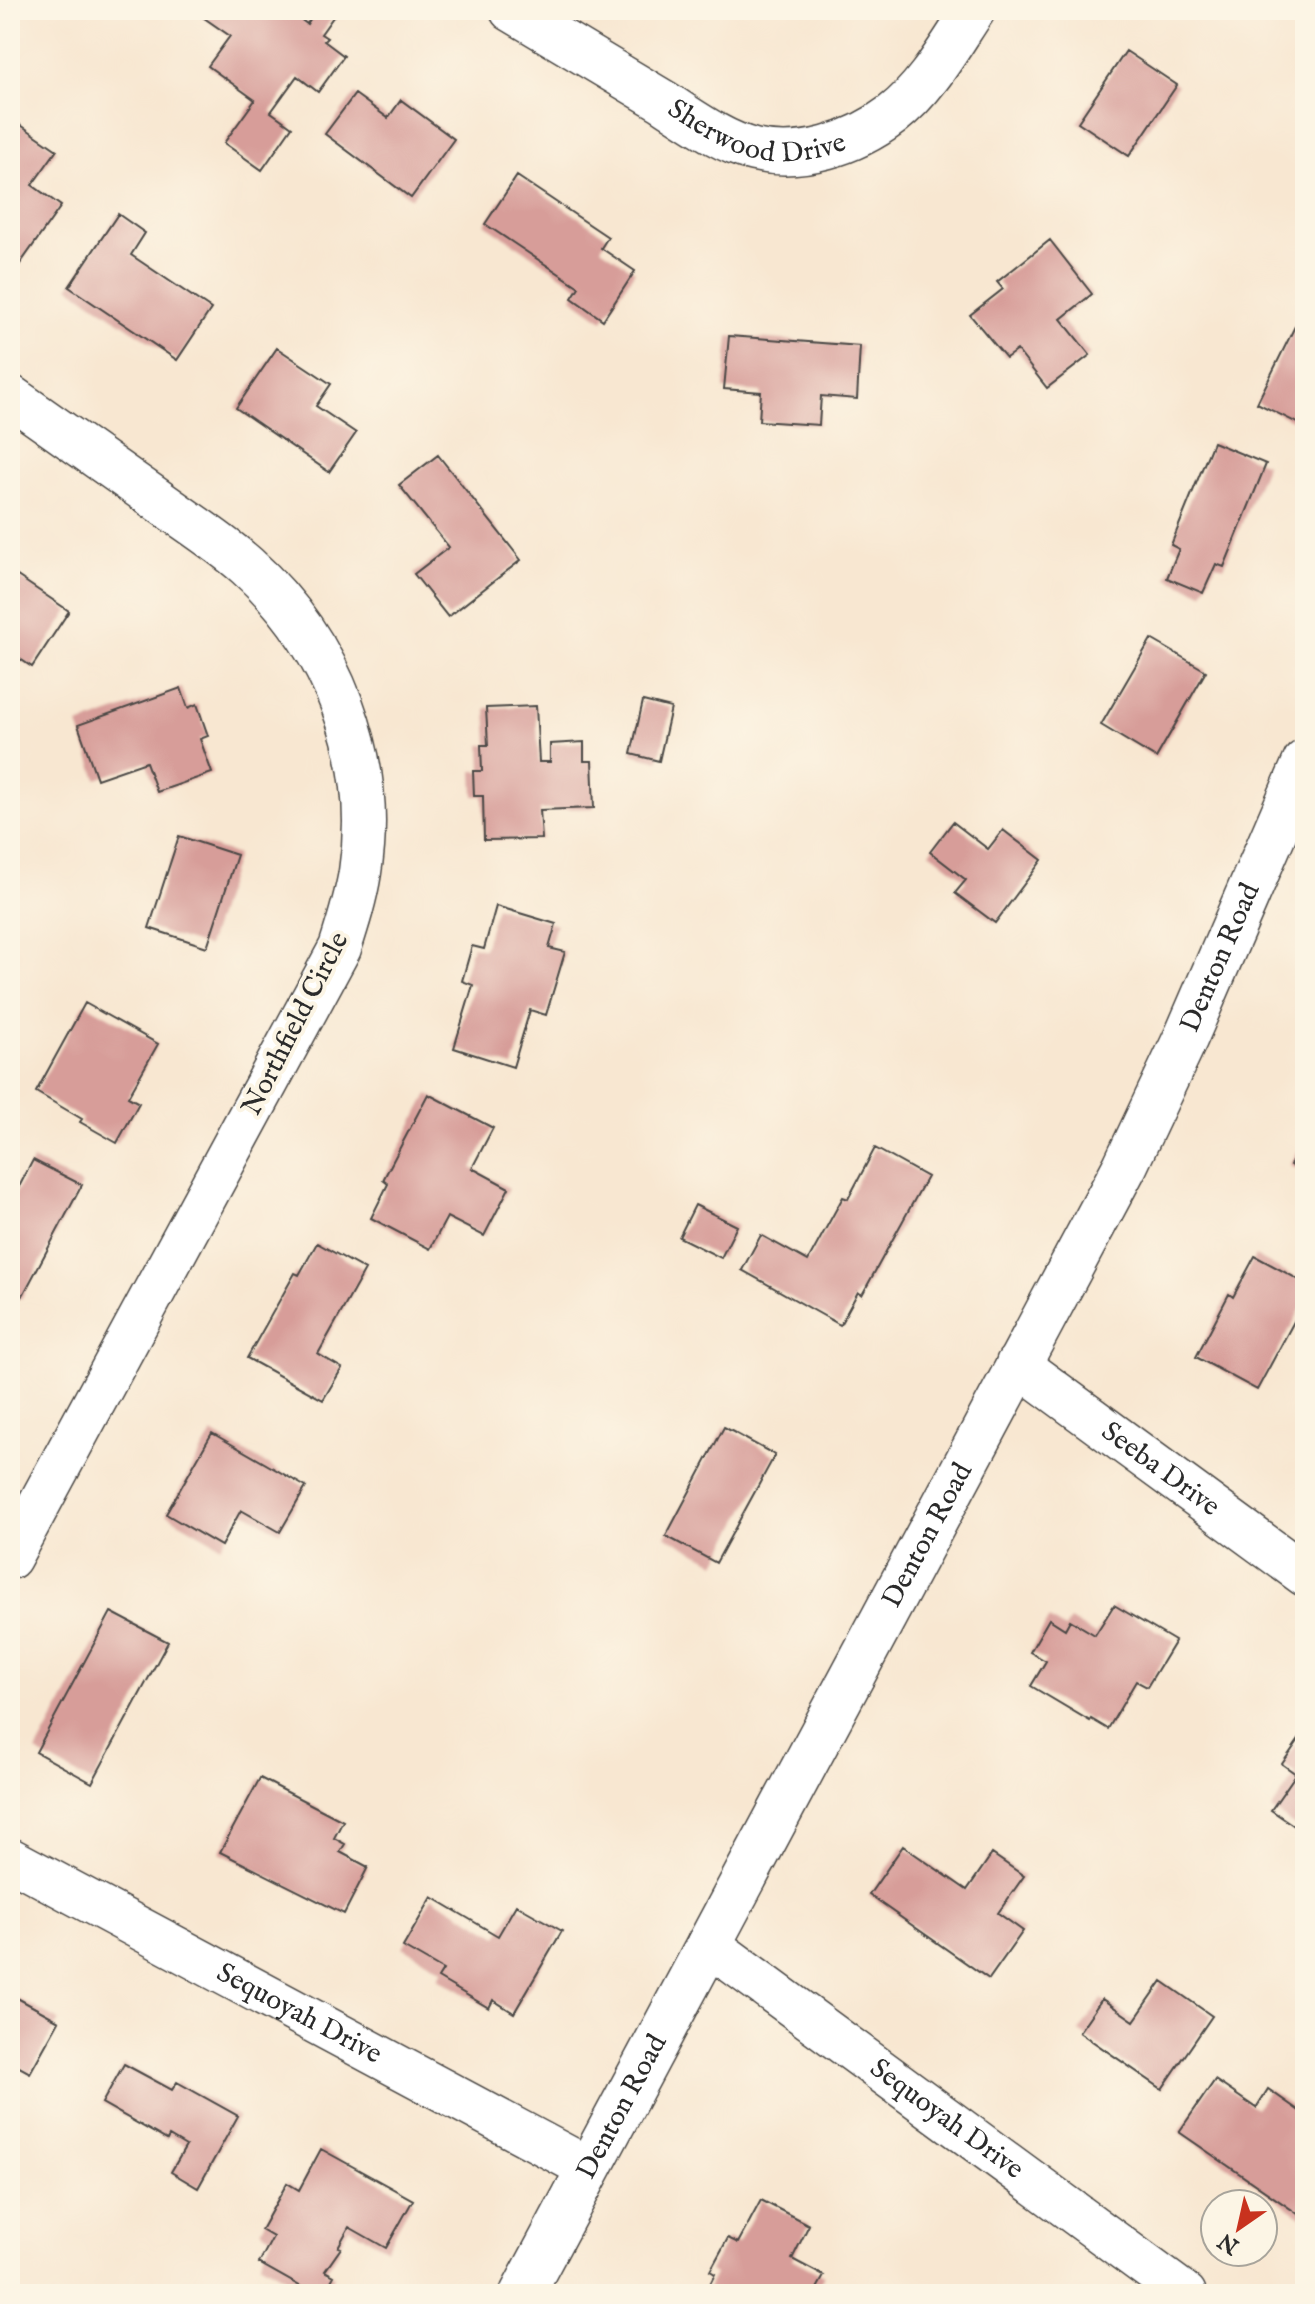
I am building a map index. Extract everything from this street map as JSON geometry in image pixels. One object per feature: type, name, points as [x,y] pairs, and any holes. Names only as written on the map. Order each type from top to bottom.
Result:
[{"type":"street","name":"Sherwood Drive","points":[[511,10],[712,132],[753,150],[795,153],[830,147],[861,134],[892,115],[940,61],[974,10]]},
{"type":"street","name":"Northfield Circle","points":[[10,396],[210,537],[246,565],[279,597],[307,634],[329,673],[347,715],[357,754],[364,832],[352,911],[340,948],[10,1558]]},
{"type":"street","name":"Denton Road","points":[[522,2294],[1125,1166],[1186,1037],[1305,762]]},
{"type":"street","name":"Seeba Drive","points":[[1017,1364],[1305,1575]]},
{"type":"street","name":"Sequoyah Drive","points":[[10,1859],[588,2168]]},
{"type":"street","name":"Sequoyah Drive","points":[[708,1944],[1185,2294]]},
{"type":"building","points":[[199,10],[288,10],[307,24],[316,10],[338,10],[321,34],[327,38],[324,41],[344,56],[318,92],[297,76],[271,112],[292,127],[262,170],[224,143],[255,100],[208,66],[230,36],[197,13]]},
{"type":"building","points":[[1126,51],[1177,85],[1129,156],[1078,122]]},
{"type":"building","points":[[355,94],[388,118],[401,100],[454,139],[411,198],[325,134]]},
{"type":"building","points":[[12,119],[57,150],[32,185],[61,206],[10,278],[10,122]]},
{"type":"building","points":[[517,176],[608,237],[601,248],[635,271],[603,320],[572,298],[579,287],[485,224]]},
{"type":"building","points":[[118,214],[145,233],[131,255],[211,309],[177,360],[69,287]]},
{"type":"building","points":[[1050,240],[1092,294],[1061,319],[1090,355],[1047,388],[1017,350],[1006,358],[970,315],[1003,289],[997,282]]},
{"type":"building","points":[[1305,306],[1305,427],[1257,403]]},
{"type":"building","points":[[729,336],[860,346],[857,399],[821,396],[819,425],[759,421],[761,392],[724,389]]},
{"type":"building","points":[[277,348],[331,384],[316,406],[356,433],[329,472],[236,408]]},
{"type":"building","points":[[1213,442],[1266,464],[1224,567],[1216,564],[1203,593],[1167,578],[1179,549],[1171,545]]},
{"type":"building","points":[[438,455],[521,560],[448,617],[414,574],[449,547],[399,485]]},
{"type":"building","points":[[10,571],[69,611],[32,667],[10,652]]},
{"type":"building","points":[[1151,639],[1206,671],[1156,758],[1101,725]]},
{"type":"building","points":[[181,688],[188,708],[197,704],[208,736],[200,739],[212,773],[157,792],[146,762],[97,779],[78,725]]},
{"type":"building","points":[[643,701],[671,708],[659,761],[631,754]]},
{"type":"building","points":[[536,706],[539,762],[550,762],[550,744],[584,742],[584,761],[592,761],[594,808],[540,810],[542,839],[484,840],[483,796],[474,796],[473,771],[482,771],[481,745],[488,745],[486,708]]},
{"type":"building","points":[[953,822],[988,849],[1003,830],[1042,860],[995,923],[955,893],[966,880],[930,852]]},
{"type":"building","points":[[179,836],[237,855],[207,947],[149,928]]},
{"type":"building","points":[[496,906],[556,924],[549,948],[565,952],[546,1015],[530,1010],[513,1067],[454,1048],[473,985],[462,981],[472,946],[484,949]]},
{"type":"building","points":[[85,1003],[158,1044],[128,1097],[139,1103],[117,1143],[36,1092]]},
{"type":"building","points":[[428,1094],[493,1128],[472,1168],[509,1188],[484,1236],[447,1217],[430,1249],[371,1218],[388,1184],[383,1180]]},
{"type":"building","points":[[1305,1138],[1305,1174],[1290,1165]]},
{"type":"building","points":[[875,1148],[927,1177],[862,1295],[858,1292],[840,1325],[742,1270],[761,1235],[808,1261],[843,1197],[848,1199]]},
{"type":"building","points":[[33,1160],[82,1185],[21,1299],[10,1293],[10,1204]]},
{"type":"building","points":[[695,1205],[737,1226],[721,1258],[679,1237]]},
{"type":"building","points":[[317,1243],[365,1270],[318,1354],[342,1368],[323,1400],[247,1358],[295,1273],[299,1275]]},
{"type":"building","points":[[1255,1256],[1305,1283],[1305,1301],[1257,1390],[1196,1357],[1229,1294],[1233,1297]]},
{"type":"building","points":[[724,1427],[775,1455],[716,1563],[666,1536]]},
{"type":"building","points":[[212,1433],[306,1487],[280,1532],[241,1510],[221,1546],[166,1514]]},
{"type":"building","points":[[1114,1605],[1175,1641],[1147,1687],[1136,1681],[1108,1729],[1031,1686],[1046,1661],[1030,1652],[1049,1619],[1065,1629],[1070,1620],[1095,1635]]},
{"type":"building","points":[[111,1612],[168,1642],[92,1783],[36,1752]]},
{"type":"building","points":[[1305,1731],[1305,1833],[1271,1810],[1296,1774],[1282,1764]]},
{"type":"building","points":[[260,1778],[343,1821],[334,1838],[345,1844],[340,1852],[368,1867],[344,1914],[220,1852]]},
{"type":"building","points":[[903,1846],[967,1890],[992,1854],[1024,1876],[998,1913],[1023,1931],[989,1979],[869,1895]]},
{"type":"building","points":[[432,1897],[498,1936],[516,1905],[562,1931],[514,2013],[493,2000],[489,2008],[438,1978],[443,1970],[403,1947]]},
{"type":"building","points":[[1162,1981],[1212,2016],[1162,2089],[1079,2032],[1102,1999],[1134,2021]]},
{"type":"building","points":[[10,1994],[59,2021],[30,2073],[10,2062]]},
{"type":"building","points":[[124,2064],[172,2090],[177,2082],[238,2116],[198,2188],[171,2172],[186,2146],[169,2136],[167,2140],[102,2103]]},
{"type":"building","points":[[1215,2080],[1256,2108],[1268,2089],[1305,2115],[1302,2140],[1305,2142],[1304,2218],[1279,2201],[1279,2188],[1260,2188],[1179,2132]]},
{"type":"building","points":[[321,2149],[413,2200],[386,2248],[349,2227],[338,2247],[341,2248],[325,2271],[334,2276],[324,2294],[314,2294],[259,2263],[273,2237],[261,2230],[287,2183],[299,2190]]},
{"type":"building","points":[[761,2200],[809,2225],[792,2259],[824,2276],[814,2294],[705,2294],[715,2274],[710,2271],[728,2238],[738,2243]]}]
